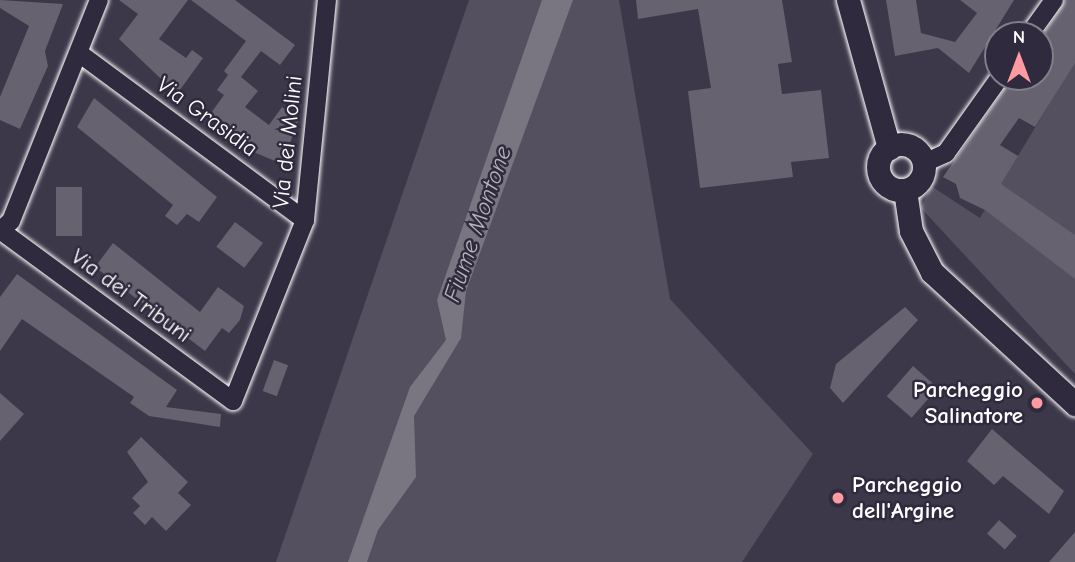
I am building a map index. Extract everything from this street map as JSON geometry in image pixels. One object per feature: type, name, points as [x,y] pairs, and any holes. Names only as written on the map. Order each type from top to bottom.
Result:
[{"type":"main road","points":[[848,0],[889,148],[879,173],[887,186],[905,190],[918,183],[924,163],[911,146],[889,148]]},
{"type":"main road","points":[[905,190],[911,232],[932,272],[1075,404]]},
{"type":"street","points":[[1,230],[11,221],[99,0]]},
{"type":"street","name":"Via dei Molini","points":[[233,401],[305,220],[327,0]]},
{"type":"street","points":[[1039,21],[1054,0]]},
{"type":"street","name":"Via Grasidia","points":[[79,53],[305,220]]},
{"type":"street","points":[[924,163],[946,153],[990,91]]},
{"type":"street","name":"Via dei Tribuni","points":[[1,230],[233,401]]},
{"type":"shaded area","points":[[469,0],[619,0],[670,299],[813,454],[742,562],[276,562]]},
{"type":"shaded area","points":[[1075,62],[1075,374],[921,208],[931,186],[980,218]]},
{"type":"water","name":"Fiume Montone","points":[[542,0],[573,0],[466,291],[461,338],[414,416],[416,477],[378,530],[367,562],[348,562],[410,387],[446,340],[437,300]]},
{"type":"building","points":[[0,0],[63,4],[45,51],[48,66],[20,129],[0,120],[0,97],[29,26],[0,8]]},
{"type":"building","points":[[119,0],[188,0],[159,39],[186,58],[192,50],[203,58],[177,94],[119,39],[138,14]]},
{"type":"building","points":[[191,0],[235,0],[295,45],[280,65],[261,51],[241,77],[258,91],[245,107],[269,125],[282,107],[299,119],[282,164],[256,153],[211,113],[224,95],[217,90],[228,75],[224,71],[246,41]]},
{"type":"building","points":[[636,0],[782,0],[792,62],[778,64],[782,94],[821,90],[829,158],[791,162],[793,177],[700,188],[688,91],[711,88],[698,9],[638,19]]},
{"type":"building","points":[[886,0],[916,0],[921,33],[955,42],[977,13],[960,0],[1014,0],[1001,21],[984,21],[984,49],[969,73],[938,48],[895,56]]},
{"type":"building","points":[[1065,0],[1075,0],[1075,63],[1035,127],[1019,118],[1000,145],[1018,156],[1001,184],[1075,235],[1075,279],[985,210],[960,198],[956,184],[943,177],[1002,91],[1054,91],[1054,21],[1052,21]]},
{"type":"building","points":[[94,98],[217,197],[199,222],[187,214],[177,225],[165,216],[173,205],[77,127]]},
{"type":"building","points":[[56,187],[82,187],[82,236],[56,236]]},
{"type":"building","points":[[235,222],[263,243],[244,268],[216,247]]},
{"type":"building","points":[[113,243],[200,312],[218,287],[244,306],[240,320],[229,333],[222,328],[205,351],[95,267]]},
{"type":"building","points":[[17,274],[177,390],[166,407],[221,414],[220,427],[149,416],[130,403],[134,397],[22,319],[0,351],[0,297]]},
{"type":"building","points":[[905,307],[918,320],[843,403],[830,388],[836,364]]},
{"type":"building","points":[[274,360],[288,365],[277,396],[263,391]]},
{"type":"building","points":[[913,366],[938,388],[912,418],[887,396]]},
{"type":"building","points":[[0,393],[24,414],[0,441]]},
{"type":"building","points":[[992,429],[1064,491],[1049,514],[1003,476],[994,485],[967,461]]},
{"type":"building","points":[[141,437],[188,482],[178,493],[191,505],[166,531],[152,517],[145,525],[133,513],[140,506],[132,498],[148,482],[127,452]]},
{"type":"building","points":[[999,520],[1017,536],[1005,549],[987,533]]},
{"type":"building","points":[[1075,532],[1075,562],[1049,562]]},
{"type":"place","name":"Parcheggio Salinatore","points":[[1037,403]]},
{"type":"place","name":"Parcheggio dell'Argine","points":[[838,498]]}]
